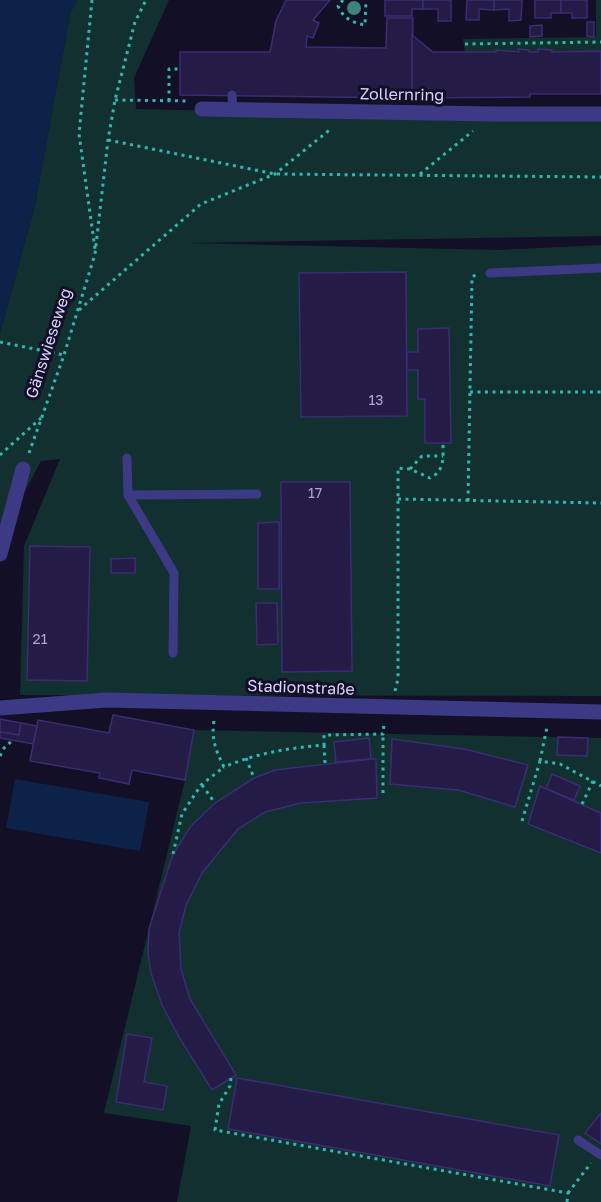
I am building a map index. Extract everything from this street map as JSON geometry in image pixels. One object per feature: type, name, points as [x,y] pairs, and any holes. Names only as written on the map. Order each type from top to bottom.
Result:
[{"type":"street","name":"Zollernring","points":[[202,109],[232,103],[354,111],[601,114]]},
{"type":"street","points":[[0,554],[23,469]]},
{"type":"street","name":"Stadionstraße","points":[[0,708],[107,699],[601,712]]},
{"type":"lane","points":[[490,273],[601,268]]},
{"type":"lane","points":[[127,458],[128,495],[174,573],[173,653]]},
{"type":"lane","points":[[128,495],[257,494]]},
{"type":"lane","points":[[578,1140],[599,1154]]},
{"type":"path","points":[[92,0],[79,134],[95,254]]},
{"type":"path","name":"Gänswieseweg","points":[[23,469],[64,355],[95,254],[115,100],[135,22],[146,0]]},
{"type":"path","points":[[343,0],[338,6],[341,13],[355,23],[365,25],[366,0]]},
{"type":"path","points":[[465,44],[601,42]]},
{"type":"path","points":[[169,101],[169,69],[180,69]]},
{"type":"path","points":[[115,100],[194,101],[202,109]]},
{"type":"path","points":[[78,311],[201,204],[275,174],[354,111]]},
{"type":"path","points":[[420,174],[493,114]]},
{"type":"path","points":[[108,140],[275,174],[601,177]]},
{"type":"path","points":[[468,501],[472,277],[475,273],[490,273]]},
{"type":"path","points":[[0,342],[64,355]]},
{"type":"path","points":[[470,392],[601,392]]},
{"type":"path","points":[[0,455],[42,417]]},
{"type":"path","points":[[395,690],[398,679],[398,468],[410,469],[430,478],[436,475],[442,467],[443,443]]},
{"type":"path","points":[[410,469],[422,456],[443,456]]},
{"type":"path","points":[[398,499],[601,503]]},
{"type":"path","points":[[383,793],[384,718]]},
{"type":"path","points":[[214,721],[212,736],[224,767]]},
{"type":"path","points":[[522,821],[540,761],[547,727]]},
{"type":"path","points":[[326,762],[324,735],[383,734]]},
{"type":"path","points":[[0,756],[3,748],[13,740]]},
{"type":"path","points":[[172,854],[182,814],[202,785],[224,767],[246,758],[286,748],[324,745]]},
{"type":"path","points":[[246,758],[254,778]]},
{"type":"path","points":[[540,761],[560,764],[601,786]]},
{"type":"path","points":[[582,804],[593,781]]},
{"type":"path","points":[[202,785],[215,803]]},
{"type":"path","points":[[231,1078],[230,1086],[219,1104],[215,1130],[568,1193]]},
{"type":"path","points":[[567,1202],[568,1193],[599,1154]]},
{"type":"green space","points":[[77,0],[169,0],[134,78],[136,109],[601,119],[601,236],[187,243],[499,250],[601,245],[601,696],[20,695],[24,546],[60,459],[41,461],[0,538],[0,333],[35,205],[70,14]]},
{"type":"green space","points":[[596,0],[601,0],[601,51],[552,52],[539,49],[538,52],[529,52],[519,49],[519,52],[496,50],[496,52],[465,52],[463,39],[596,37]]},
{"type":"green space","points":[[194,730],[601,738],[601,1202],[177,1202],[191,1126],[104,1113],[185,780]]},
{"type":"water","points":[[0,0],[77,0],[70,14],[35,205],[0,333]]},
{"type":"water","points":[[15,779],[149,802],[140,851],[6,828]]},
{"type":"building","points":[[286,0],[330,0],[313,20],[319,23],[313,38],[307,36],[306,47],[386,48],[387,18],[413,18],[412,98],[180,95],[180,52],[270,52],[276,21]]},
{"type":"building","points":[[385,0],[423,0],[423,9],[412,9],[412,16],[385,16]]},
{"type":"building","points":[[423,0],[451,0],[451,21],[438,21],[438,9],[423,9]]},
{"type":"building","points":[[467,0],[494,0],[494,10],[479,9],[479,20],[466,20]]},
{"type":"building","points":[[494,0],[522,0],[521,20],[509,21],[509,9],[494,10]]},
{"type":"building","points":[[535,0],[561,0],[561,13],[551,13],[551,18],[535,18]]},
{"type":"building","points":[[561,0],[587,0],[587,18],[572,18],[572,13],[561,13]]},
{"type":"building","points":[[587,22],[594,22],[594,37],[587,36]]},
{"type":"building","points":[[542,25],[542,36],[530,37],[530,26]]},
{"type":"building","points":[[412,35],[433,52],[496,52],[496,50],[519,52],[518,49],[529,50],[529,52],[538,52],[538,49],[552,50],[552,52],[601,51],[601,94],[412,98]]},
{"type":"building","points":[[406,272],[407,416],[301,417],[299,273]]},
{"type":"building","points":[[449,328],[451,443],[425,443],[425,399],[418,399],[418,370],[407,370],[407,352],[418,352],[418,329]]},
{"type":"building","points":[[281,482],[350,482],[352,671],[282,672]]},
{"type":"building","points":[[279,522],[279,589],[258,589],[258,523]]},
{"type":"building","points":[[30,546],[90,547],[87,681],[27,680]]},
{"type":"building","points":[[135,558],[135,573],[111,573],[111,559]]},
{"type":"building","points":[[256,603],[277,603],[278,644],[257,645]]},
{"type":"building","points":[[113,715],[194,730],[185,780],[132,770],[129,784],[99,778],[100,773],[30,761],[38,720],[109,733]]},
{"type":"building","points":[[0,719],[21,723],[19,735],[0,732]]},
{"type":"building","points":[[21,723],[37,726],[33,744],[0,738],[0,732],[19,735]]},
{"type":"building","points":[[558,737],[588,738],[587,756],[557,755]]},
{"type":"building","points":[[369,738],[371,759],[336,762],[334,742]]},
{"type":"building","points":[[392,739],[464,749],[528,765],[515,807],[458,790],[390,784]]},
{"type":"building","points":[[376,759],[377,798],[301,803],[265,812],[238,829],[202,873],[186,905],[179,933],[181,969],[190,999],[236,1075],[212,1090],[162,1005],[151,973],[148,953],[149,929],[173,854],[191,826],[215,803],[254,778],[275,770]]},
{"type":"building","points":[[552,774],[580,786],[574,800],[546,789]]},
{"type":"building","points":[[540,786],[601,813],[601,853],[528,824]]},
{"type":"building","points":[[127,1034],[152,1038],[144,1082],[167,1086],[163,1110],[116,1102]]},
{"type":"building","points":[[237,1078],[559,1135],[550,1186],[228,1129]]},
{"type":"building","points":[[601,1113],[601,1144],[585,1133]]}]
